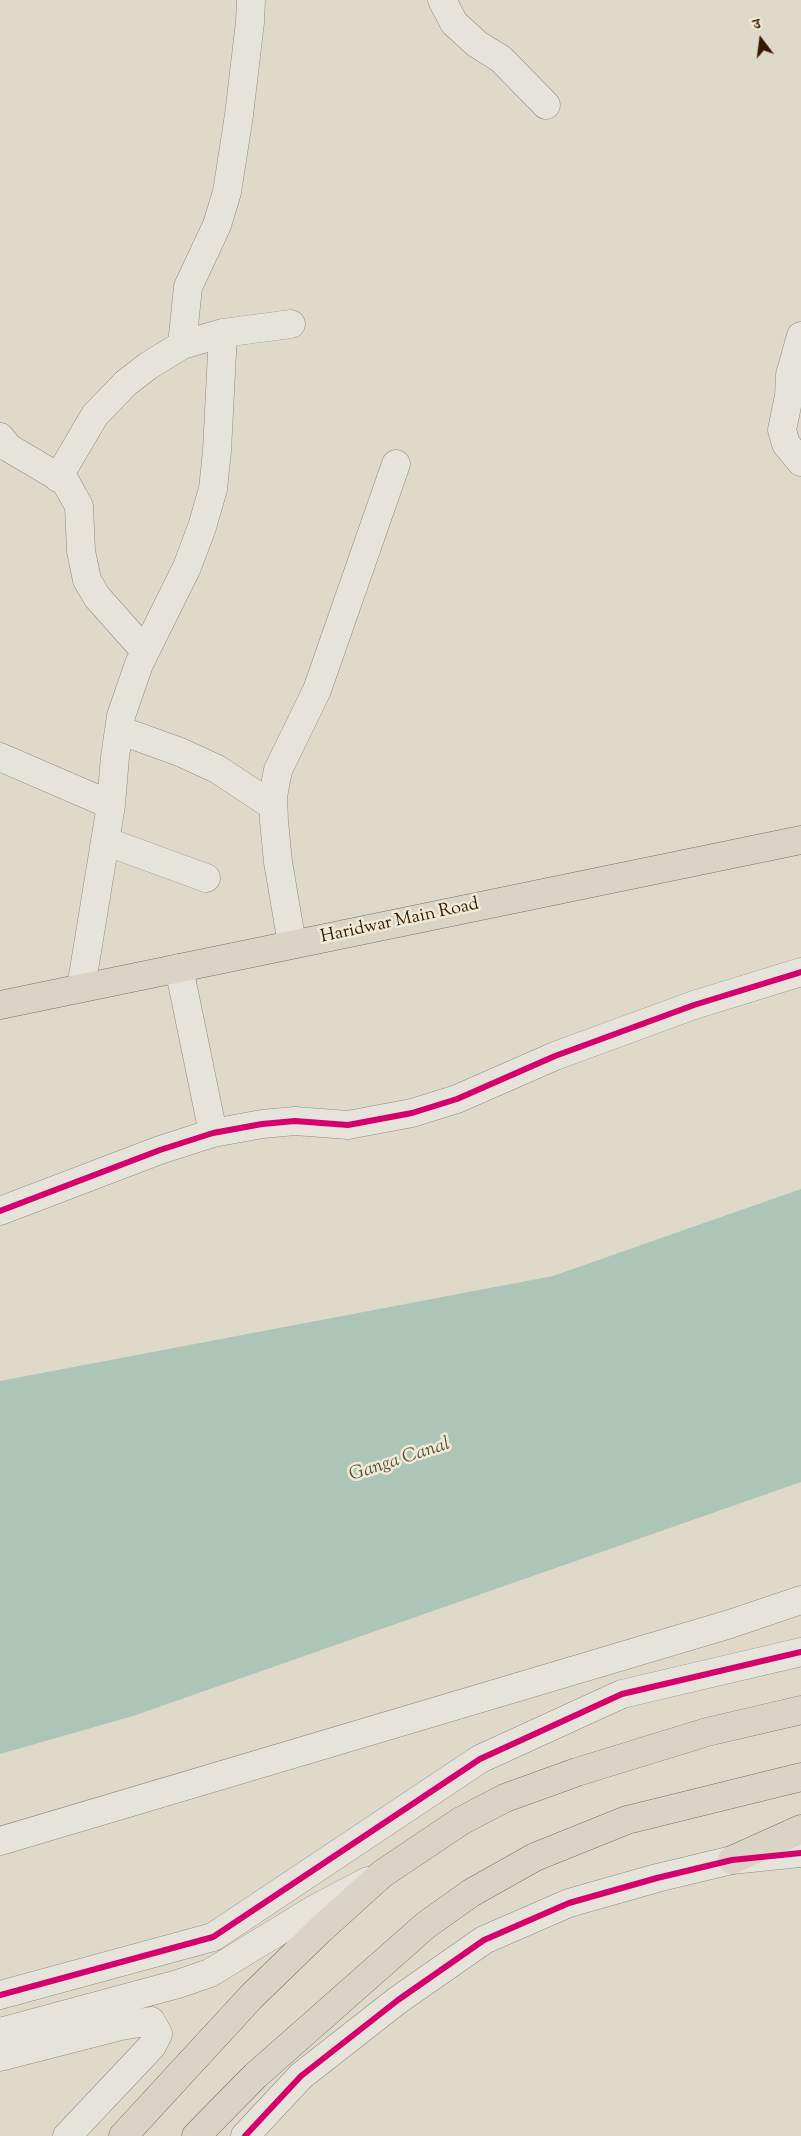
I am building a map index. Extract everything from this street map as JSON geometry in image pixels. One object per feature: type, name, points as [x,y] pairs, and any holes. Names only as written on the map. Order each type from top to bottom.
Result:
[{"type":"main road","name":"Haridwar Main Road","points":[[0,1005],[801,840]]},
{"type":"main road","points":[[123,2136],[251,1997],[320,1930],[382,1874],[461,1821],[505,1798],[576,1772],[707,1732],[801,1710]]},
{"type":"main road","points":[[196,2136],[255,2076],[411,1938],[471,1893],[535,1856],[627,1820],[801,1777]]},
{"type":"main road","points":[[732,1860],[801,1829]]},
{"type":"street","points":[[182,345],[188,287],[217,225],[227,192],[239,115],[250,22],[250,0]]},
{"type":"street","points":[[442,0],[454,23],[477,44],[500,59],[546,105]]},
{"type":"street","points":[[58,478],[95,415],[126,383],[148,366],[182,345],[223,333],[291,324]]},
{"type":"street","points":[[81,988],[111,805],[121,716],[145,651],[187,567],[202,527],[213,489],[217,451],[223,333]]},
{"type":"street","points":[[801,336],[790,375],[782,434],[790,450],[801,462]]},
{"type":"street","points":[[0,437],[9,448],[65,481],[79,506],[81,551],[87,580],[97,597],[145,651]]},
{"type":"street","points":[[292,944],[278,862],[273,806],[278,770],[317,690],[396,464]]},
{"type":"street","points":[[119,730],[180,752],[217,769],[273,806]]},
{"type":"street","points":[[0,757],[111,805]]},
{"type":"street","points":[[105,841],[206,878]]},
{"type":"street","points":[[179,968],[213,1133]]},
{"type":"street","points":[[0,1211],[160,1150],[213,1133],[262,1124],[296,1121],[348,1125],[412,1113],[457,1099],[555,1056],[694,1005],[801,972]]},
{"type":"street","points":[[0,1841],[721,1627],[801,1600]]},
{"type":"street","points":[[0,1995],[213,1937],[480,1758],[622,1694],[801,1652]]},
{"type":"street","points":[[245,2136],[301,2076],[398,2000],[484,1940],[569,1902],[732,1860],[801,1853]]},
{"type":"street","points":[[0,2032],[114,2002],[210,1973],[313,1910],[382,1874]]},
{"type":"street","points":[[0,2057],[121,2026],[151,2022],[158,2034],[152,2046],[67,2136]]},
{"type":"water","name":"Ganga Canal","points":[[801,1189],[801,1482],[133,1716],[0,1754],[0,1381],[553,1276]]},
{"type":"cycle path","points":[[0,1211],[160,1150],[213,1133],[262,1124],[295,1121],[348,1125],[412,1113],[457,1099],[555,1056],[694,1005],[801,972]]},
{"type":"cycle path","points":[[0,1995],[213,1937],[480,1759],[622,1694],[801,1652]]},
{"type":"cycle path","points":[[245,2136],[301,2076],[398,2000],[484,1940],[569,1903],[657,1878],[732,1860],[801,1853]]}]
